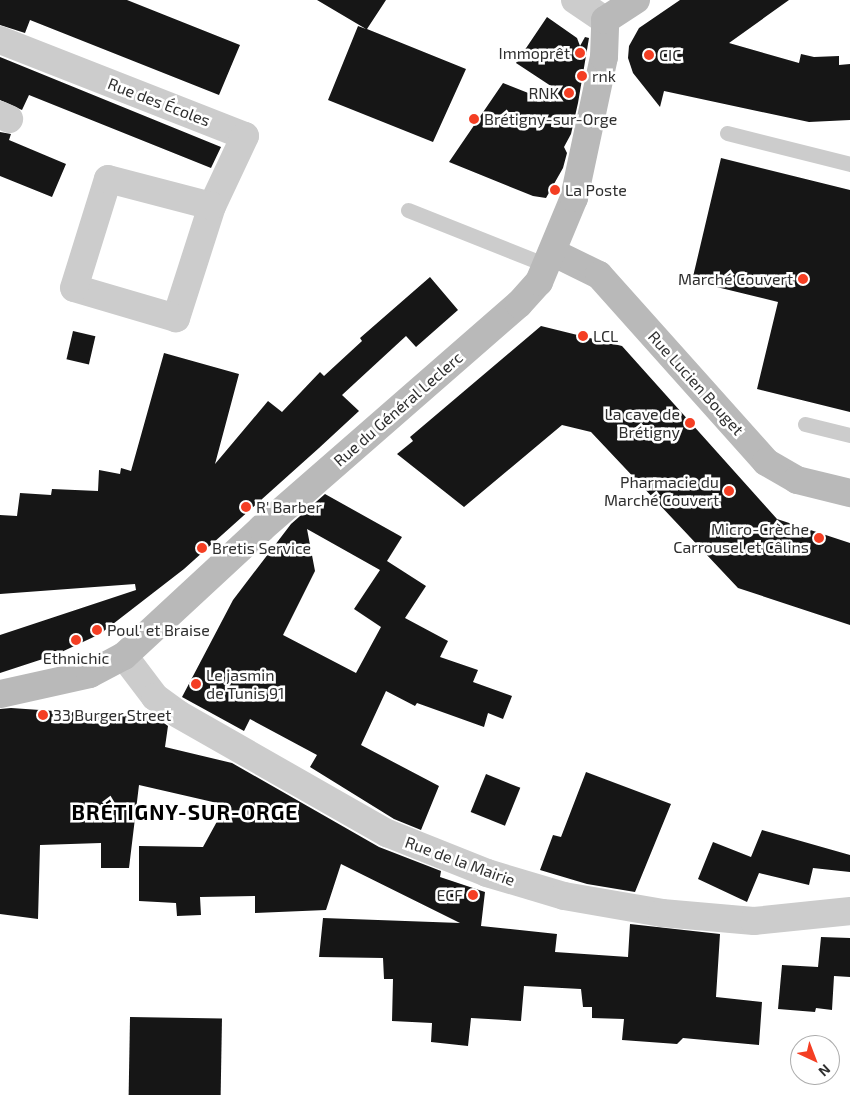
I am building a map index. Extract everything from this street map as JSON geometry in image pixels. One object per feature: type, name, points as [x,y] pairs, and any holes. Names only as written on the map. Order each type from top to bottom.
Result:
[{"type":"street","points":[[575,0],[605,20],[636,0]]},
{"type":"street","name":"Rue du Général Leclerc","points":[[0,694],[90,674],[124,656],[262,528],[519,304],[539,282],[574,198],[604,57],[605,20]]},
{"type":"street","name":"Rue des Écoles","points":[[0,40],[245,136],[212,206],[176,318],[74,288],[108,179],[212,206]]},
{"type":"street","name":"Rue Lucien Bouget","points":[[549,259],[599,275],[766,462],[797,480],[850,493]]},
{"type":"street","name":"Rue de la Mairie","points":[[124,656],[155,697],[178,714],[387,832],[486,873],[564,896],[671,914],[754,921],[850,910]]},
{"type":"lane","points":[[727,133],[850,164]]},
{"type":"lane","points":[[408,210],[549,259]]},
{"type":"lane","points":[[805,424],[850,435]]},
{"type":"building","points":[[0,0],[127,0],[240,45],[219,95],[30,20],[25,33],[0,25]]},
{"type":"building","points":[[317,0],[386,0],[367,29],[466,69],[433,142],[328,100],[358,26],[366,29]]},
{"type":"building","points":[[680,0],[789,0],[729,43],[799,63],[801,54],[814,57],[839,56],[839,65],[850,64],[850,120],[809,122],[664,91],[660,107],[633,73],[628,58],[629,46],[639,28]]},
{"type":"building","points":[[547,17],[577,38],[580,46],[585,37],[589,38],[571,134],[564,147],[567,153],[563,168],[546,198],[533,196],[449,162],[503,83],[551,102],[557,90],[516,63]]},
{"type":"building","points":[[0,57],[221,147],[211,168],[29,95],[22,110],[0,100]]},
{"type":"building","points":[[0,132],[11,134],[9,140],[66,164],[52,197],[0,176]]},
{"type":"building","name":"Marché Couvert","points":[[721,158],[850,190],[850,412],[757,389],[778,302],[692,281]]},
{"type":"building","points":[[430,277],[458,310],[416,347],[406,336],[342,395],[359,411],[319,448],[184,569],[100,634],[55,655],[0,673],[0,635],[136,590],[135,584],[0,594],[0,515],[17,516],[20,493],[51,495],[52,489],[98,491],[99,470],[120,474],[121,468],[131,471],[164,353],[239,374],[215,464],[268,401],[282,412],[320,372],[324,376],[362,341],[360,338]]},
{"type":"building","points":[[541,326],[622,346],[777,519],[850,543],[850,625],[738,588],[591,432],[562,425],[464,507],[397,454],[413,441],[410,437]]},
{"type":"building","points":[[73,331],[95,336],[89,364],[66,359]]},
{"type":"building","points":[[325,494],[402,537],[387,561],[426,586],[405,618],[448,641],[440,657],[478,670],[473,682],[512,696],[503,719],[488,713],[484,727],[417,703],[415,706],[386,691],[361,745],[439,786],[421,830],[394,819],[310,767],[317,755],[250,719],[244,731],[182,697],[233,600],[291,524]],"holes":[[[307,529],[380,570],[354,609],[381,627],[356,673],[283,635],[315,571]]]},
{"type":"building","points":[[11,708],[157,718],[168,726],[165,747],[232,763],[379,847],[441,871],[440,877],[485,892],[481,926],[557,934],[555,952],[628,957],[630,924],[720,934],[716,997],[762,1002],[759,1045],[683,1038],[677,1044],[622,1040],[624,1019],[592,1018],[592,1007],[583,1007],[581,989],[524,986],[521,1021],[471,1018],[468,1046],[431,1042],[432,1023],[392,1021],[393,979],[384,979],[383,958],[319,957],[323,918],[460,923],[341,864],[326,910],[255,913],[255,896],[200,897],[201,915],[177,916],[176,903],[139,901],[139,846],[203,847],[226,805],[139,785],[129,868],[101,868],[101,843],[40,845],[38,919],[0,914],[0,709]]},
{"type":"building","points":[[586,772],[671,804],[635,892],[587,884],[540,870],[553,835],[561,837]]},
{"type":"building","points":[[486,774],[520,788],[505,826],[471,812]]},
{"type":"building","points":[[762,830],[850,855],[850,872],[813,868],[809,885],[759,873],[747,902],[698,879],[713,842],[751,857]]},
{"type":"building","points":[[821,937],[850,938],[850,977],[834,976],[832,1010],[816,1008],[815,1012],[778,1009],[782,965],[818,967]]},
{"type":"building","points":[[130,1017],[222,1019],[221,1095],[129,1095]]},
{"type":"place","name":"Immoprêt","points":[[580,53]]},
{"type":"place","name":"CIC","points":[[649,55]]},
{"type":"place","name":"rnk","points":[[582,76]]},
{"type":"place","name":"RNK","points":[[569,93]]},
{"type":"place","name":"Brétigny-sur-Orge","points":[[474,119]]},
{"type":"place","name":"La Poste","points":[[555,190]]},
{"type":"place","name":"Marché Couvert","points":[[803,279]]},
{"type":"place","name":"LCL","points":[[583,336]]},
{"type":"place","name":"La cave de Brétigny","points":[[690,423]]},
{"type":"place","name":"Pharmacie du Marché Couvert","points":[[729,491]]},
{"type":"place","name":"R' Barber","points":[[246,507]]},
{"type":"place","name":"Micro-Crèche Carrousel et Câlins","points":[[819,538]]},
{"type":"place","name":"Bretis Service","points":[[202,548]]},
{"type":"place","name":"Poul' et Braise","points":[[97,630]]},
{"type":"place","name":"Ethnichic","points":[[76,640]]},
{"type":"place","name":"Le jasmin de Tunis 91","points":[[196,684]]},
{"type":"place","name":"33 Burger Street","points":[[43,715]]},
{"type":"place","name":"ECF","points":[[473,895]]},
{"type":"district","name":"BRÉTIGNY-SUR-ORGE","points":[[185,812]]}]
